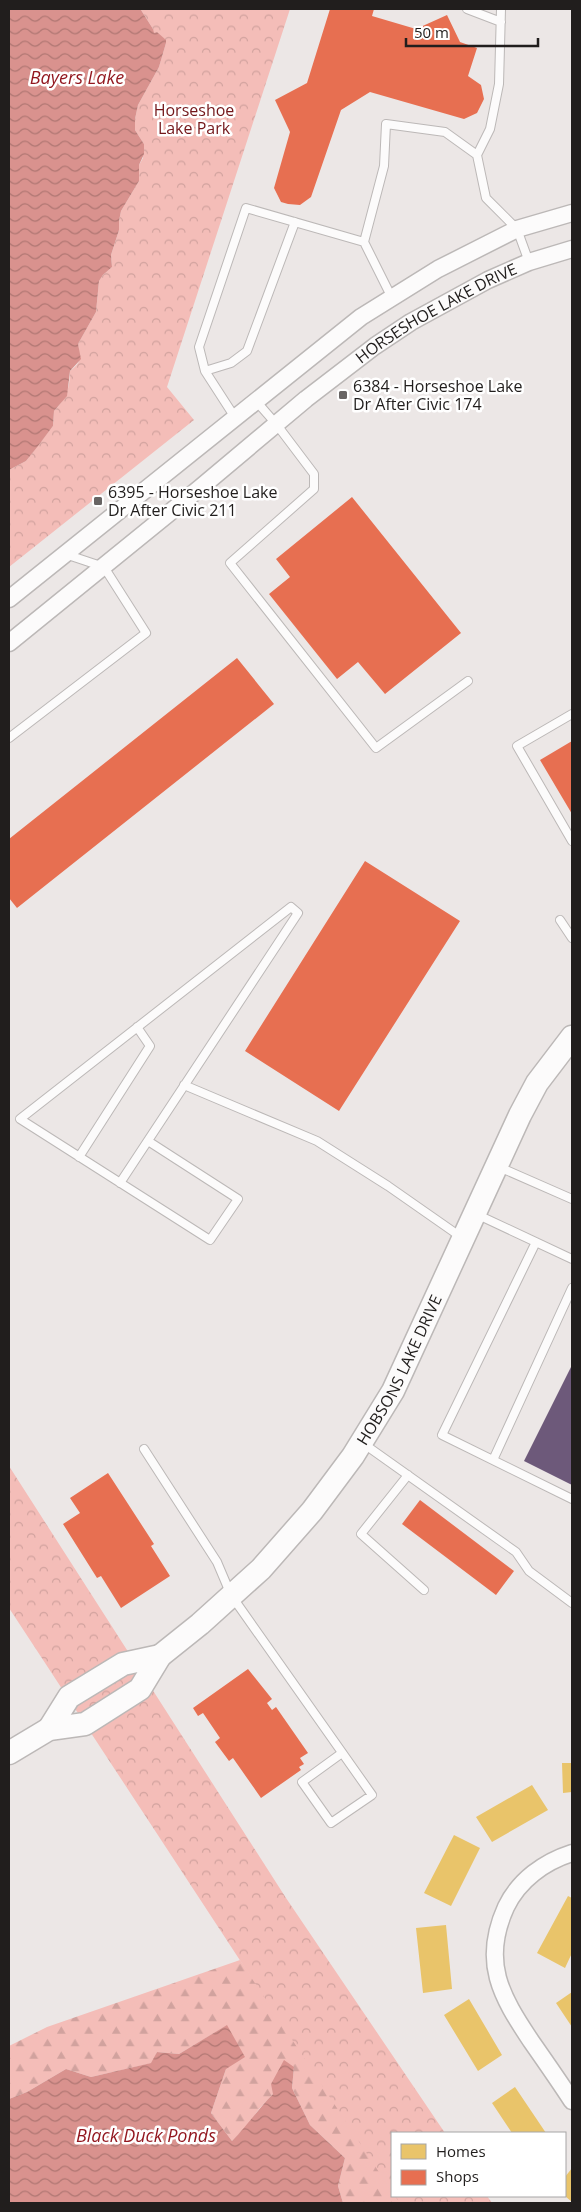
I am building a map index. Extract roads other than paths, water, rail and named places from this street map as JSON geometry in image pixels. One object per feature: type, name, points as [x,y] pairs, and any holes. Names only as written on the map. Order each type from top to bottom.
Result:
[{"type":"street","name":"HORSESHOE LAKE DRIVE","points":[[9,600],[257,402],[290,372],[361,317],[438,270],[516,229],[572,213]]},
{"type":"street","name":"HORSESHOE LAKE DRIVE","points":[[9,643],[340,372],[411,322],[449,300],[529,262],[572,249]]},
{"type":"street","name":"HOBSONS LAKE DRIVE","points":[[9,1753],[49,1729],[85,1724],[140,1689],[160,1656],[261,1569],[312,1512],[362,1442],[393,1391],[520,1115],[537,1083],[572,1037]]},
{"type":"street","name":"HOBSONS LAKE DRIVE","points":[[49,1729],[69,1697],[123,1664],[160,1656]]},
{"type":"street","points":[[572,1853],[541,1868],[523,1883],[504,1914],[495,1949],[499,1984],[508,2007],[572,2102]]},
{"type":"lane","points":[[468,9],[501,22]]},
{"type":"lane","points":[[501,9],[499,84],[490,129],[477,154],[486,198],[516,229],[529,262]]},
{"type":"lane","points":[[392,298],[364,242],[384,166],[386,124],[445,132],[477,154]]},
{"type":"lane","points":[[236,419],[205,371],[200,347],[246,208],[364,242]]},
{"type":"lane","points":[[205,371],[231,363],[247,351],[295,222]]},
{"type":"lane","points":[[257,402],[314,474],[314,489],[230,563],[376,748],[468,681]]},
{"type":"lane","points":[[9,738],[146,633],[104,567],[65,554]]},
{"type":"lane","points":[[572,714],[517,746],[572,841]]},
{"type":"lane","points":[[120,1183],[298,913],[291,907],[20,1119],[79,1157],[120,1183],[210,1240],[238,1199],[148,1141]]},
{"type":"lane","points":[[560,920],[572,938]]},
{"type":"lane","points":[[79,1157],[150,1046],[137,1027]]},
{"type":"lane","points":[[184,1085],[317,1141],[388,1186],[463,1238]]},
{"type":"lane","points":[[496,1166],[572,1199]]},
{"type":"lane","points":[[474,1213],[572,1259]]},
{"type":"lane","points":[[536,1242],[442,1435],[572,1499]]},
{"type":"lane","points":[[493,1460],[572,1288]]},
{"type":"lane","points":[[362,1442],[516,1552],[529,1571],[572,1603]]},
{"type":"lane","points":[[144,1449],[217,1562],[231,1595],[372,1795],[331,1823],[302,1782],[342,1753]]},
{"type":"lane","points":[[408,1475],[361,1534],[424,1590]]},
{"type":"water","name":"Bayers Lake","points":[[9,9],[138,9],[141,10],[154,33],[157,32],[166,40],[166,43],[159,67],[138,105],[135,130],[144,144],[144,154],[139,165],[139,181],[121,211],[119,230],[111,255],[112,267],[99,281],[96,312],[78,344],[81,359],[70,371],[67,396],[54,411],[53,426],[26,461],[9,470]]},
{"type":"water","name":"Black Duck Ponds","points":[[227,2025],[245,2057],[226,2069],[211,2113],[232,2141],[273,2094],[271,2084],[284,2060],[294,2067],[292,2088],[310,2125],[345,2158],[338,2186],[343,2203],[9,2203],[9,2099],[27,2092],[66,2069],[91,2077],[151,2063],[157,2052],[179,2054]]},
{"type":"place","name":"6384 - Horseshoe Lake Dr After Civic 174","points":[[343,395]]},
{"type":"place","name":"6395 - Horseshoe Lake Dr After Civic 211","points":[[98,501]]},
{"type":"park label","name":"Horseshoe Lake Park","points":[[194,119]]}]
